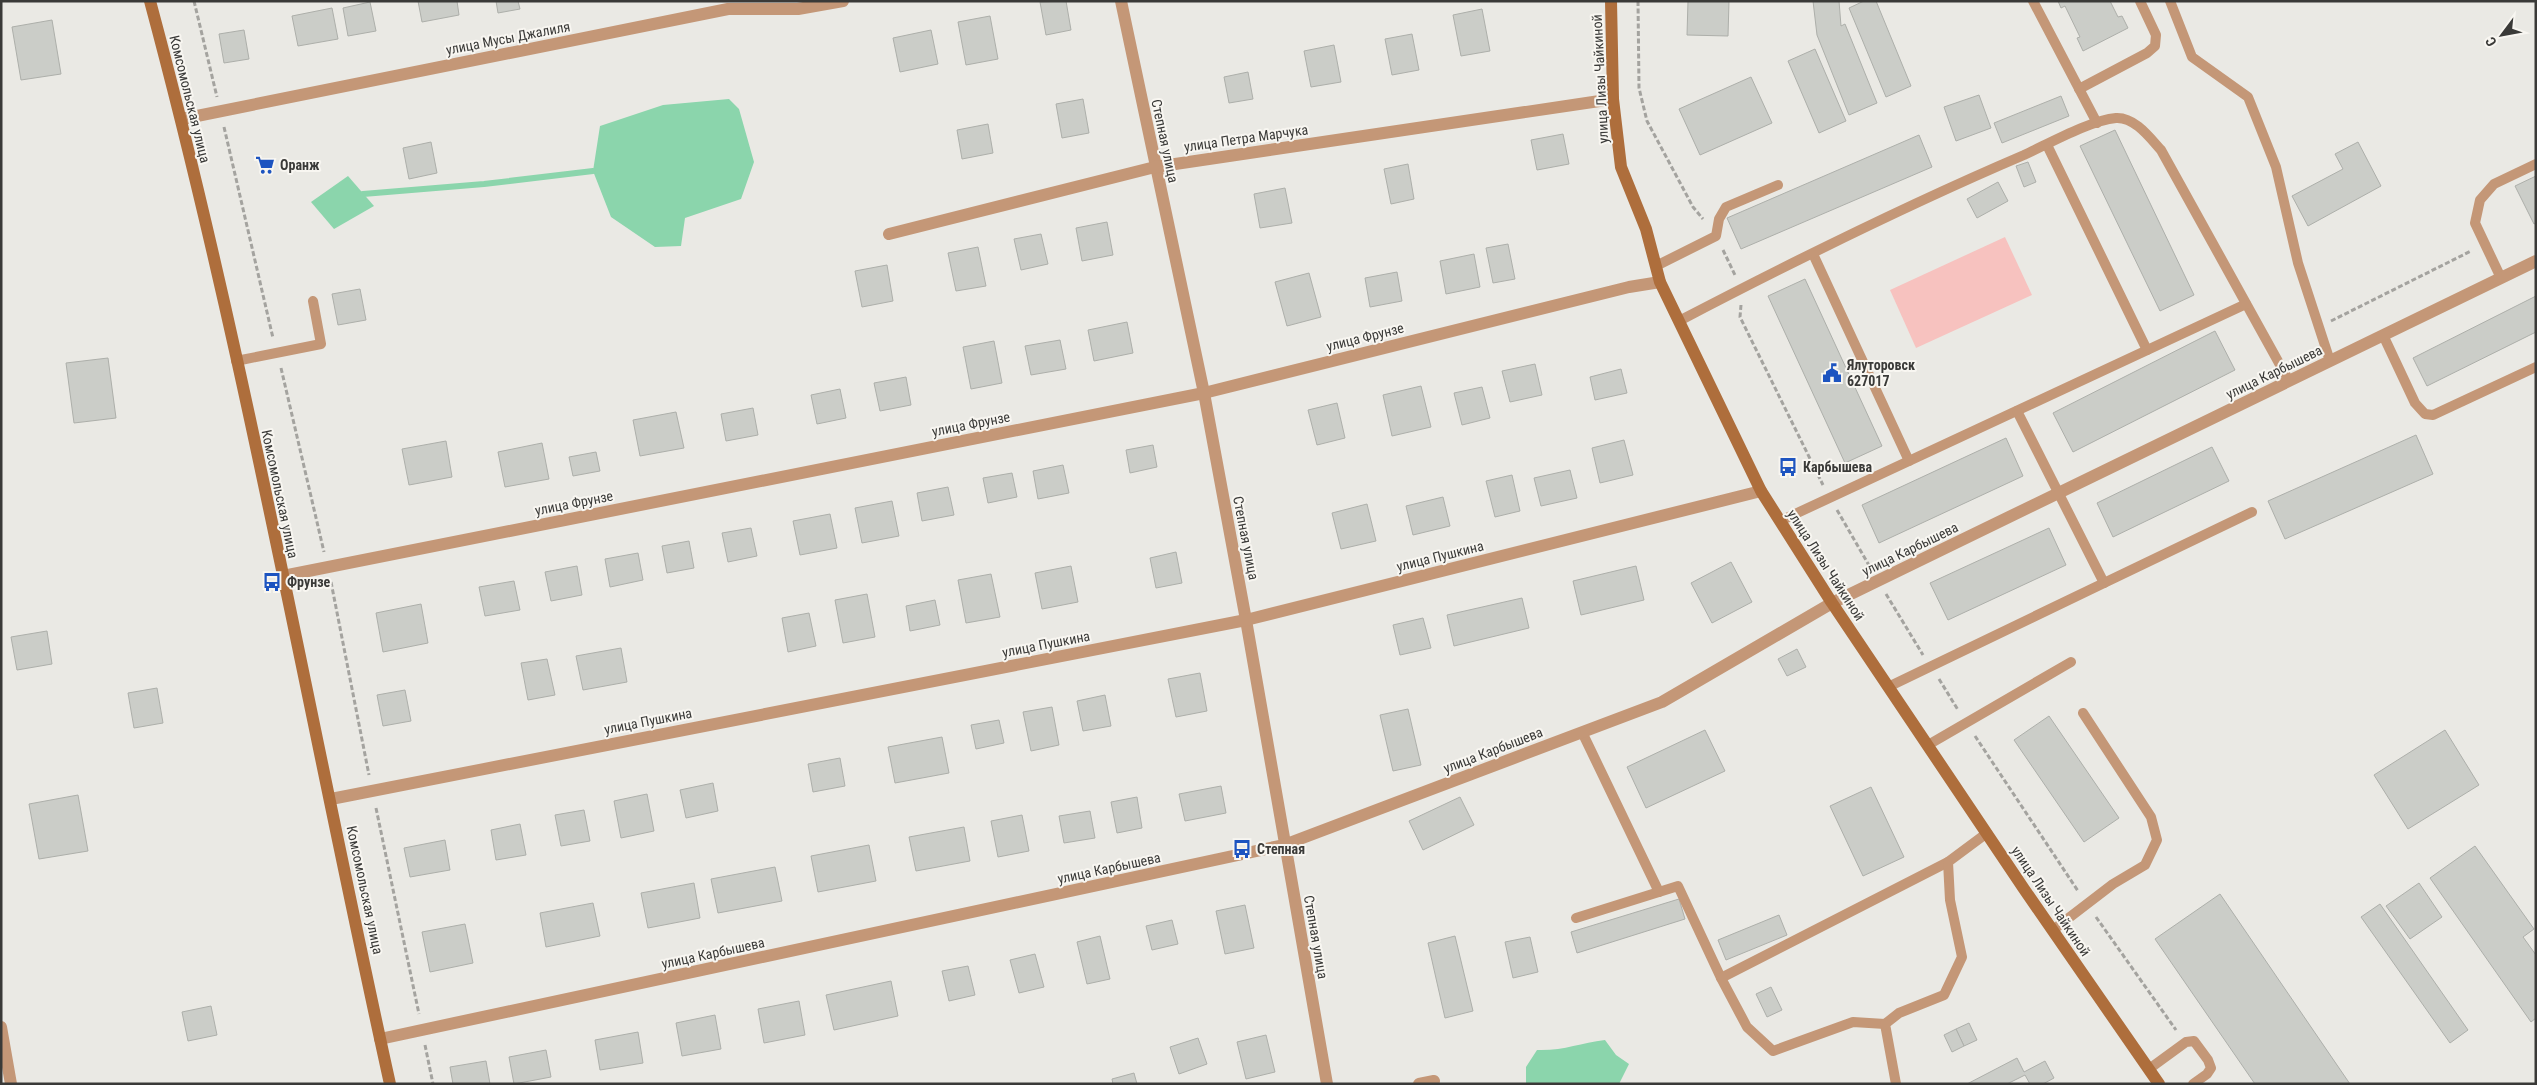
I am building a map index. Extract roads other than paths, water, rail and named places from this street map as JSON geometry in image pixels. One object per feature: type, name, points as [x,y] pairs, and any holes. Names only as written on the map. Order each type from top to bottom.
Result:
[{"type":"street","name":"Комсомольская улица","points":[[150,1],[182,120],[236,361],[331,799],[390,1084]]},
{"type":"street","name":"улица Мусы Джалиля","points":[[182,120],[728,9],[798,9],[843,1]]},
{"type":"street","name":"Степная улица","points":[[1121,1],[1204,393],[1246,620],[1327,1084]]},
{"type":"street","name":"улица Лизы Чайкиной","points":[[1611,1],[1613,99],[1621,167],[1646,229],[1660,282],[1761,491],[1888,687],[2159,1084]]},
{"type":"street","name":"улица Петра Марчука","points":[[889,234],[1155,167],[1613,99]]},
{"type":"street","name":"улица Карбышева","points":[[380,1040],[1284,846],[1662,702],[1832,603],[2536,260]]},
{"type":"street","name":"улица Фрунзе","points":[[283,576],[1204,393],[1629,286],[1660,282]]},
{"type":"street","name":"улица Пушкина","points":[[331,799],[1246,620],[1761,491]]},
{"type":"street","points":[[1,1027],[11,1084]]},
{"type":"street","points":[[1419,1084],[1434,1081]]},
{"type":"lane","points":[[2032,1],[2097,123]]},
{"type":"lane","points":[[2079,89],[2147,53],[2155,46],[2156,34],[2140,1]]},
{"type":"lane","points":[[2170,1],[2192,57],[2248,97],[2276,167],[2298,263],[2330,361]]},
{"type":"lane","points":[[1679,321],[1813,254],[2047,145],[2097,123],[2117,118],[2128,121],[2145,132],[2161,150],[2289,381]]},
{"type":"lane","points":[[2047,145],[2147,350]]},
{"type":"lane","points":[[2501,278],[2475,223],[2480,200],[2494,184],[2536,164]]},
{"type":"lane","points":[[1656,266],[1716,236],[1719,219],[1726,207],[1778,184]]},
{"type":"lane","points":[[1813,254],[1910,461]]},
{"type":"lane","points":[[236,361],[321,344],[313,301]]},
{"type":"lane","points":[[1780,521],[2246,304]]},
{"type":"lane","points":[[2383,335],[2415,403],[2425,414],[2433,415],[2536,367]]},
{"type":"lane","points":[[2017,411],[2104,583]]},
{"type":"lane","points":[[1888,687],[2252,512]]},
{"type":"lane","points":[[1928,745],[2071,662]]},
{"type":"lane","points":[[2053,930],[2113,884],[2145,866],[2158,840],[2151,817],[2083,713]]},
{"type":"lane","points":[[1582,732],[1659,892]]},
{"type":"lane","points":[[1722,978],[1948,862],[1987,833]]},
{"type":"lane","points":[[1576,918],[1678,886],[1747,1027],[1773,1051],[1853,1022],[1885,1024],[1899,1013],[1944,995],[1962,958],[1950,900],[1948,862]]},
{"type":"lane","points":[[1885,1024],[1896,1084]]},
{"type":"lane","points":[[2149,1069],[2186,1042],[2194,1041],[2208,1060],[2211,1068],[2207,1074],[2193,1084]]},
{"type":"waterway","points":[[363,194],[484,184],[593,171]]},
{"type":"place","name":"Оранж","points":[[265,165]]},
{"type":"place","name":"Ялуторовск 627017","points":[[1832,373]]},
{"type":"place","name":"Карбышева","points":[[1788,467]]},
{"type":"place","name":"Фрунзе","points":[[272,582]]},
{"type":"place","name":"Степная","points":[[1242,849]]}]
